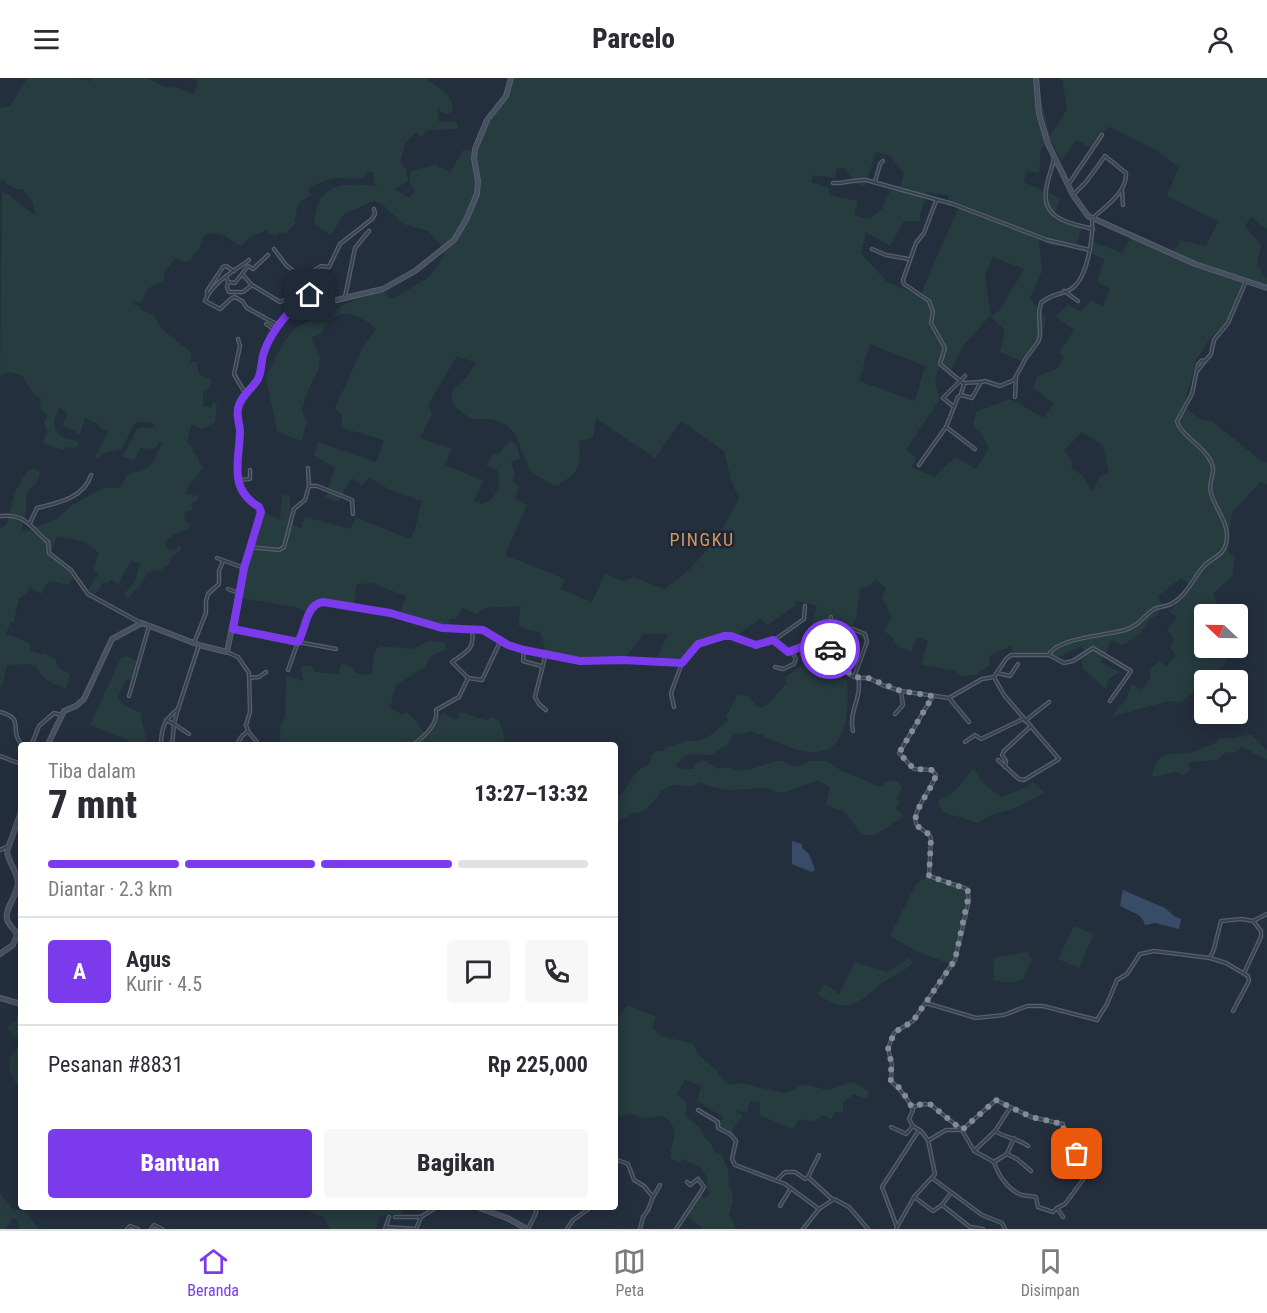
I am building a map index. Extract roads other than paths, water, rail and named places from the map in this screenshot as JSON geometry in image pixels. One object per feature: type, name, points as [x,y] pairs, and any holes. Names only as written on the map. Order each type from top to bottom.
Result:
[{"type":"street","points":[[243,275],[252,285],[280,302],[298,290],[308,296],[328,302],[394,284],[415,271],[454,240],[466,220],[477,194],[475,149],[487,120],[506,96],[510,78]]},
{"type":"street","points":[[1036,78],[1043,131],[1083,211],[1092,219],[1195,264],[1267,288]]},
{"type":"street","points":[[1068,185],[1102,135]]},
{"type":"street","points":[[1073,195],[1086,182],[1105,156],[1125,173],[1125,184],[1122,190],[1092,219]]},
{"type":"street","points":[[1054,157],[1046,188],[1048,206],[1053,214],[1065,222],[1093,229]]},
{"type":"street","points":[[875,182],[883,161]]},
{"type":"street","points":[[833,183],[842,184],[855,179],[875,182],[953,204],[1047,240],[1090,250]]},
{"type":"street","points":[[1122,190],[1123,205]]},
{"type":"street","points":[[936,201],[924,233],[916,243],[909,259],[903,280],[904,284],[929,301],[933,312],[931,323],[945,348],[940,364],[963,383],[985,381],[1000,387],[1012,382],[1016,377],[1040,339],[1041,303],[1051,295],[1072,288],[1084,270],[1090,250],[1092,219]]},
{"type":"street","points":[[303,278],[321,266],[329,267],[340,244],[372,219],[375,214],[374,209]]},
{"type":"street","points":[[345,297],[355,248],[369,231]]},
{"type":"street","points":[[274,249],[286,265],[303,278],[308,296]]},
{"type":"street","points":[[872,249],[886,255],[909,259]]},
{"type":"street","points":[[228,282],[235,283],[248,266],[253,269],[268,255]]},
{"type":"street","points":[[207,296],[226,276],[249,260]]},
{"type":"street","points":[[234,271],[226,266],[223,267],[207,291],[205,301],[220,309],[232,298],[239,299],[247,308],[277,328]]},
{"type":"street","points":[[226,276],[229,292],[243,292],[252,285]]},
{"type":"street","points":[[1049,655],[1053,648],[1140,624],[1156,608],[1170,605],[1183,594],[1202,568],[1220,555],[1225,547],[1226,527],[1210,489],[1214,471],[1213,463],[1202,448],[1182,431],[1177,421],[1192,394],[1201,361],[1206,360],[1211,354],[1216,336],[1228,323],[1246,281]]},
{"type":"street","points":[[1064,291],[1078,301]]},
{"type":"street","points":[[227,652],[244,568],[260,509],[244,495],[238,480],[237,460],[240,432],[237,411],[245,393],[258,378],[265,350],[277,328],[308,296]]},
{"type":"street","points":[[266,324],[277,328]]},
{"type":"street","points":[[238,339],[240,346],[234,374],[245,393]]},
{"type":"street","points":[[954,407],[944,398],[965,376]]},
{"type":"street","points":[[1015,397],[1016,377]]},
{"type":"street","points":[[961,395],[972,398],[981,382]]},
{"type":"street","points":[[919,465],[946,427],[961,395],[963,383]]},
{"type":"street","points":[[946,427],[975,449]]},
{"type":"street","points":[[250,547],[282,550],[294,509],[305,500],[309,486],[308,468]]},
{"type":"street","points":[[238,480],[250,479],[250,470]]},
{"type":"street","points":[[30,523],[37,508],[72,498],[87,483],[91,475]]},
{"type":"street","points":[[309,486],[317,486],[352,500],[353,514]]},
{"type":"street","points":[[0,516],[13,515],[30,523],[48,542],[50,555],[71,570],[88,594],[149,626],[238,657],[247,668],[250,678],[250,712],[246,725],[257,742]]},
{"type":"street","points":[[217,558],[244,568]]},
{"type":"street","points":[[194,643],[206,613],[208,594],[219,584],[219,572],[223,561]]},
{"type":"street","points":[[228,589],[239,594]]},
{"type":"street","points":[[288,670],[313,608],[323,602],[390,613],[442,628],[483,630],[524,650],[580,661],[623,660],[682,663]]},
{"type":"street","points":[[674,707],[671,693],[682,663],[698,644],[724,636],[731,636],[756,645],[773,640],[804,619],[805,606]]},
{"type":"street","points":[[824,646],[831,632],[831,617]]},
{"type":"street","points":[[49,742],[64,711],[80,704],[84,699],[112,639],[142,623]]},
{"type":"street","points":[[129,696],[149,626]]},
{"type":"street","points":[[233,629],[336,649]]},
{"type":"street","points":[[472,629],[474,641],[470,649],[452,662],[468,678],[482,680],[501,640]]},
{"type":"street","points":[[853,629],[865,634],[867,642],[856,677],[860,688],[851,717],[853,731]]},
{"type":"street","points":[[773,640],[785,650],[792,651],[812,643],[824,646],[840,653],[848,672],[856,677],[868,678],[901,691],[949,698],[982,679],[994,677],[1006,659],[1011,656],[1049,655],[1064,663],[1072,661],[1093,648],[1131,671],[1110,701]]},
{"type":"street","points":[[172,742],[178,709],[199,645]]},
{"type":"street","points":[[524,650],[523,661],[542,667]]},
{"type":"street","points":[[775,667],[783,669],[794,664],[796,659],[792,651]]},
{"type":"street","points":[[546,653],[535,697],[546,710]]},
{"type":"street","points":[[997,672],[1010,676],[1018,664]]},
{"type":"street","points":[[250,678],[259,677],[266,672]]},
{"type":"street","points":[[994,677],[1004,695],[1059,759],[1024,780],[1019,779],[998,760]]},
{"type":"street","points":[[416,742],[426,734],[435,720],[436,710],[459,697],[468,678]]},
{"type":"street","points":[[895,714],[903,705],[901,691]]},
{"type":"street","points":[[897,1228],[914,1197],[932,1178],[935,1168],[928,1140],[909,1119],[912,1107],[901,1089],[891,1081],[892,1065],[888,1049],[895,1032],[913,1021],[955,960],[969,894],[967,889],[929,876],[931,838],[929,833],[915,821],[923,798],[935,781],[936,774],[932,770],[914,769],[899,753],[933,696]]},
{"type":"street","points":[[949,698],[969,722]]},
{"type":"street","points":[[965,742],[975,735],[981,739],[1024,720],[1049,702]]},
{"type":"street","points":[[161,742],[162,727],[178,709]]},
{"type":"street","points":[[0,712],[13,716],[20,742]]},
{"type":"street","points":[[33,742],[39,726],[54,713],[62,715]]},
{"type":"street","points":[[166,720],[189,734]]},
{"type":"street","points":[[1005,767],[1006,761],[1002,754],[1030,727]]},
{"type":"street","points":[[238,742],[248,731]]},
{"type":"street","points":[[0,756],[18,763]]},
{"type":"street","points":[[0,954],[18,941],[7,919],[7,913],[13,902],[18,883],[8,857],[8,846],[18,820]]},
{"type":"street","points":[[0,850],[8,846]]},
{"type":"street","points":[[1253,921],[1267,914]]},
{"type":"street","points":[[1210,958],[1221,921],[1242,919],[1253,921],[1259,926],[1261,937],[1244,973]]},
{"type":"street","points":[[926,1004],[976,1018],[1004,1016],[1024,1007],[1036,1005],[1058,1008],[1097,1020],[1117,980],[1126,974],[1140,954],[1154,951],[1210,958],[1226,963],[1248,976],[1249,981],[1233,1011]]},
{"type":"street","points":[[0,998],[18,1003]]},
{"type":"street","points":[[912,1107],[930,1104],[962,1130],[974,1150],[994,1162],[998,1174],[1016,1191],[1023,1195],[1036,1197],[1038,1207],[1041,1209],[1053,1212],[1065,1204],[1088,1173],[1077,1154],[1074,1141],[1064,1133],[1063,1124],[1031,1117],[996,1100],[962,1130],[946,1130],[928,1140]]},
{"type":"street","points":[[974,1150],[995,1131],[1010,1108]]},
{"type":"street","points":[[698,1110],[718,1122],[718,1128],[730,1134],[736,1141],[732,1159],[735,1165],[777,1180],[819,1209]]},
{"type":"street","points":[[891,1127],[906,1134],[913,1126]]},
{"type":"street","points":[[897,1228],[882,1187],[919,1130]]},
{"type":"street","points":[[995,1131],[1028,1146]]},
{"type":"street","points":[[1074,1141],[1086,1132],[1096,1132]]},
{"type":"street","points":[[994,1162],[1007,1154],[1014,1138]]},
{"type":"street","points":[[1007,1154],[1031,1171]]},
{"type":"street","points":[[808,1177],[819,1155]]},
{"type":"street","points":[[618,1160],[628,1164],[634,1180],[644,1186],[653,1197]]},
{"type":"street","points":[[777,1180],[785,1172],[795,1172],[805,1179],[808,1177],[832,1199],[849,1207],[868,1229]]},
{"type":"street","points":[[932,1178],[982,1215],[1002,1223],[1005,1229]]},
{"type":"street","points":[[676,1229],[704,1187],[698,1179],[690,1185],[687,1182]]},
{"type":"street","points":[[640,1229],[642,1219],[660,1185]]},
{"type":"street","points":[[780,1206],[791,1188]]},
{"type":"street","points":[[914,1197],[933,1211],[942,1205],[951,1193]]},
{"type":"street","points":[[803,1229],[819,1209],[832,1199]]},
{"type":"street","points":[[942,1205],[970,1227],[983,1229]]},
{"type":"street","points":[[1057,1208],[1063,1217]]},
{"type":"street","points":[[389,1217],[385,1228],[416,1229],[421,1217],[432,1210]]},
{"type":"street","points":[[485,1210],[528,1229],[536,1210]]},
{"type":"street","points":[[567,1229],[573,1220],[587,1210]]},
{"type":"street","points":[[395,1216],[421,1217]]},
{"type":"street","points":[[151,1229],[154,1225],[162,1229]]},
{"type":"street","points":[[127,1229],[130,1226],[138,1229]]},
{"type":"water","points":[[792,841],[802,844],[815,870],[812,872],[792,864]]},
{"type":"water","points":[[1123,890],[1165,908],[1181,919],[1179,929],[1155,923],[1145,925],[1141,917],[1120,905]]},
{"type":"district","name":"PINGKU","points":[[702,540]]}]
